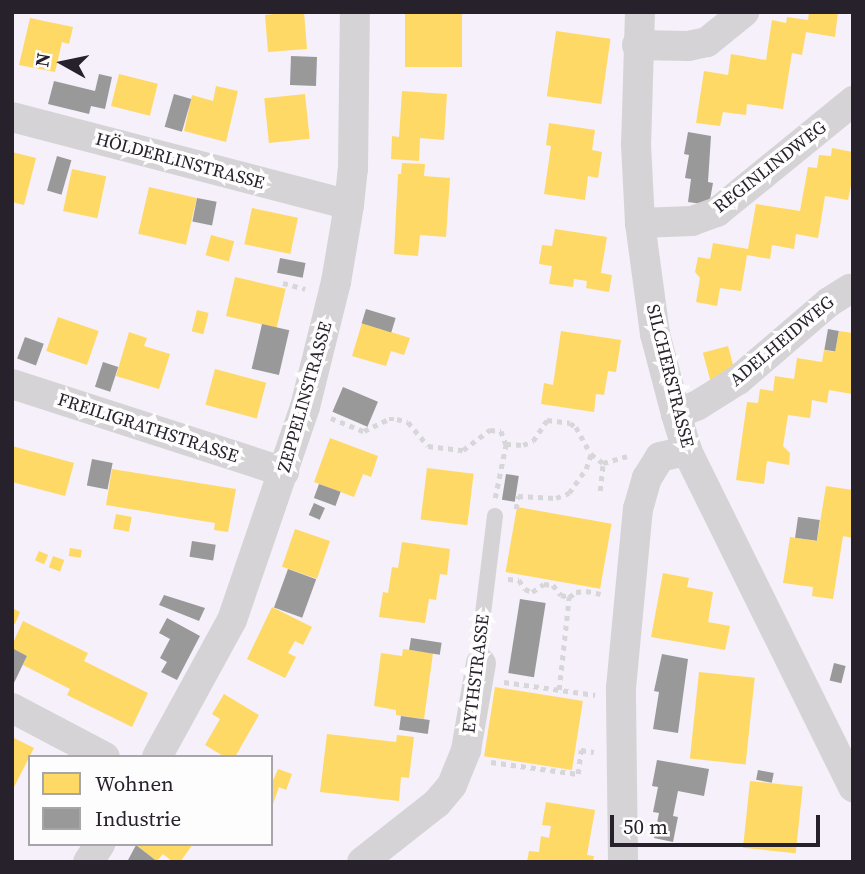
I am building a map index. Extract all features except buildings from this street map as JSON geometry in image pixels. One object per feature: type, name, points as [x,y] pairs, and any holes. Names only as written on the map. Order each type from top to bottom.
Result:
[{"type":"street","name":"ZEPPELINSTRASSE","points":[[158,755],[232,620],[305,407],[336,282],[353,169],[355,12]]},
{"type":"street","name":"SILCHERSTRASSE","points":[[640,12],[636,144],[640,223],[655,334],[676,414],[673,454],[853,787]]},
{"type":"street","points":[[638,45],[688,46],[707,42],[744,12]]},
{"type":"street","name":"REGINLINDWEG","points":[[640,223],[660,225],[692,221],[717,212],[853,101]]},
{"type":"street","name":"HÖLDERLINSTRASSE","points":[[12,117],[348,205]]},
{"type":"street","name":"ADELHEIDWEG","points":[[676,414],[698,405],[738,380],[828,302],[850,289]]},
{"type":"street","name":"FREILIGRATHSTRASSE","points":[[12,384],[284,472]]},
{"type":"street","points":[[623,862],[621,688],[638,509],[647,478],[673,454]]},
{"type":"street","name":"EYTHSTRASSE","points":[[362,862],[437,803],[452,785],[469,736],[480,671]]},
{"type":"street","points":[[12,708],[101,755]]},
{"type":"street","points":[[88,862],[99,846]]},
{"type":"lane","name":"EYTHSTRASSE","points":[[480,671],[480,638],[495,516]]},
{"type":"path","points":[[305,407],[363,431],[389,419],[408,422],[428,446],[463,450],[490,430],[501,432],[506,444],[494,505],[495,516]]},
{"type":"path","points":[[506,444],[523,445],[533,440],[547,420],[570,424],[576,428],[591,454],[603,463]]},
{"type":"path","points":[[603,463],[634,453],[673,454]]},
{"type":"path","points":[[518,496],[556,498],[569,493],[586,469],[591,454]]},
{"type":"path","points":[[600,491],[603,463]]},
{"type":"path","points":[[559,690],[569,597],[576,592],[586,591],[606,596],[609,572],[631,575]]},
{"type":"path","points":[[485,596],[507,579],[519,580],[524,589],[533,592],[544,584],[553,585],[561,595],[569,597]]},
{"type":"path","points":[[480,671],[559,690],[596,695],[595,705]]},
{"type":"path","points":[[469,736],[483,739],[481,760],[578,774],[581,750],[622,756]]}]
